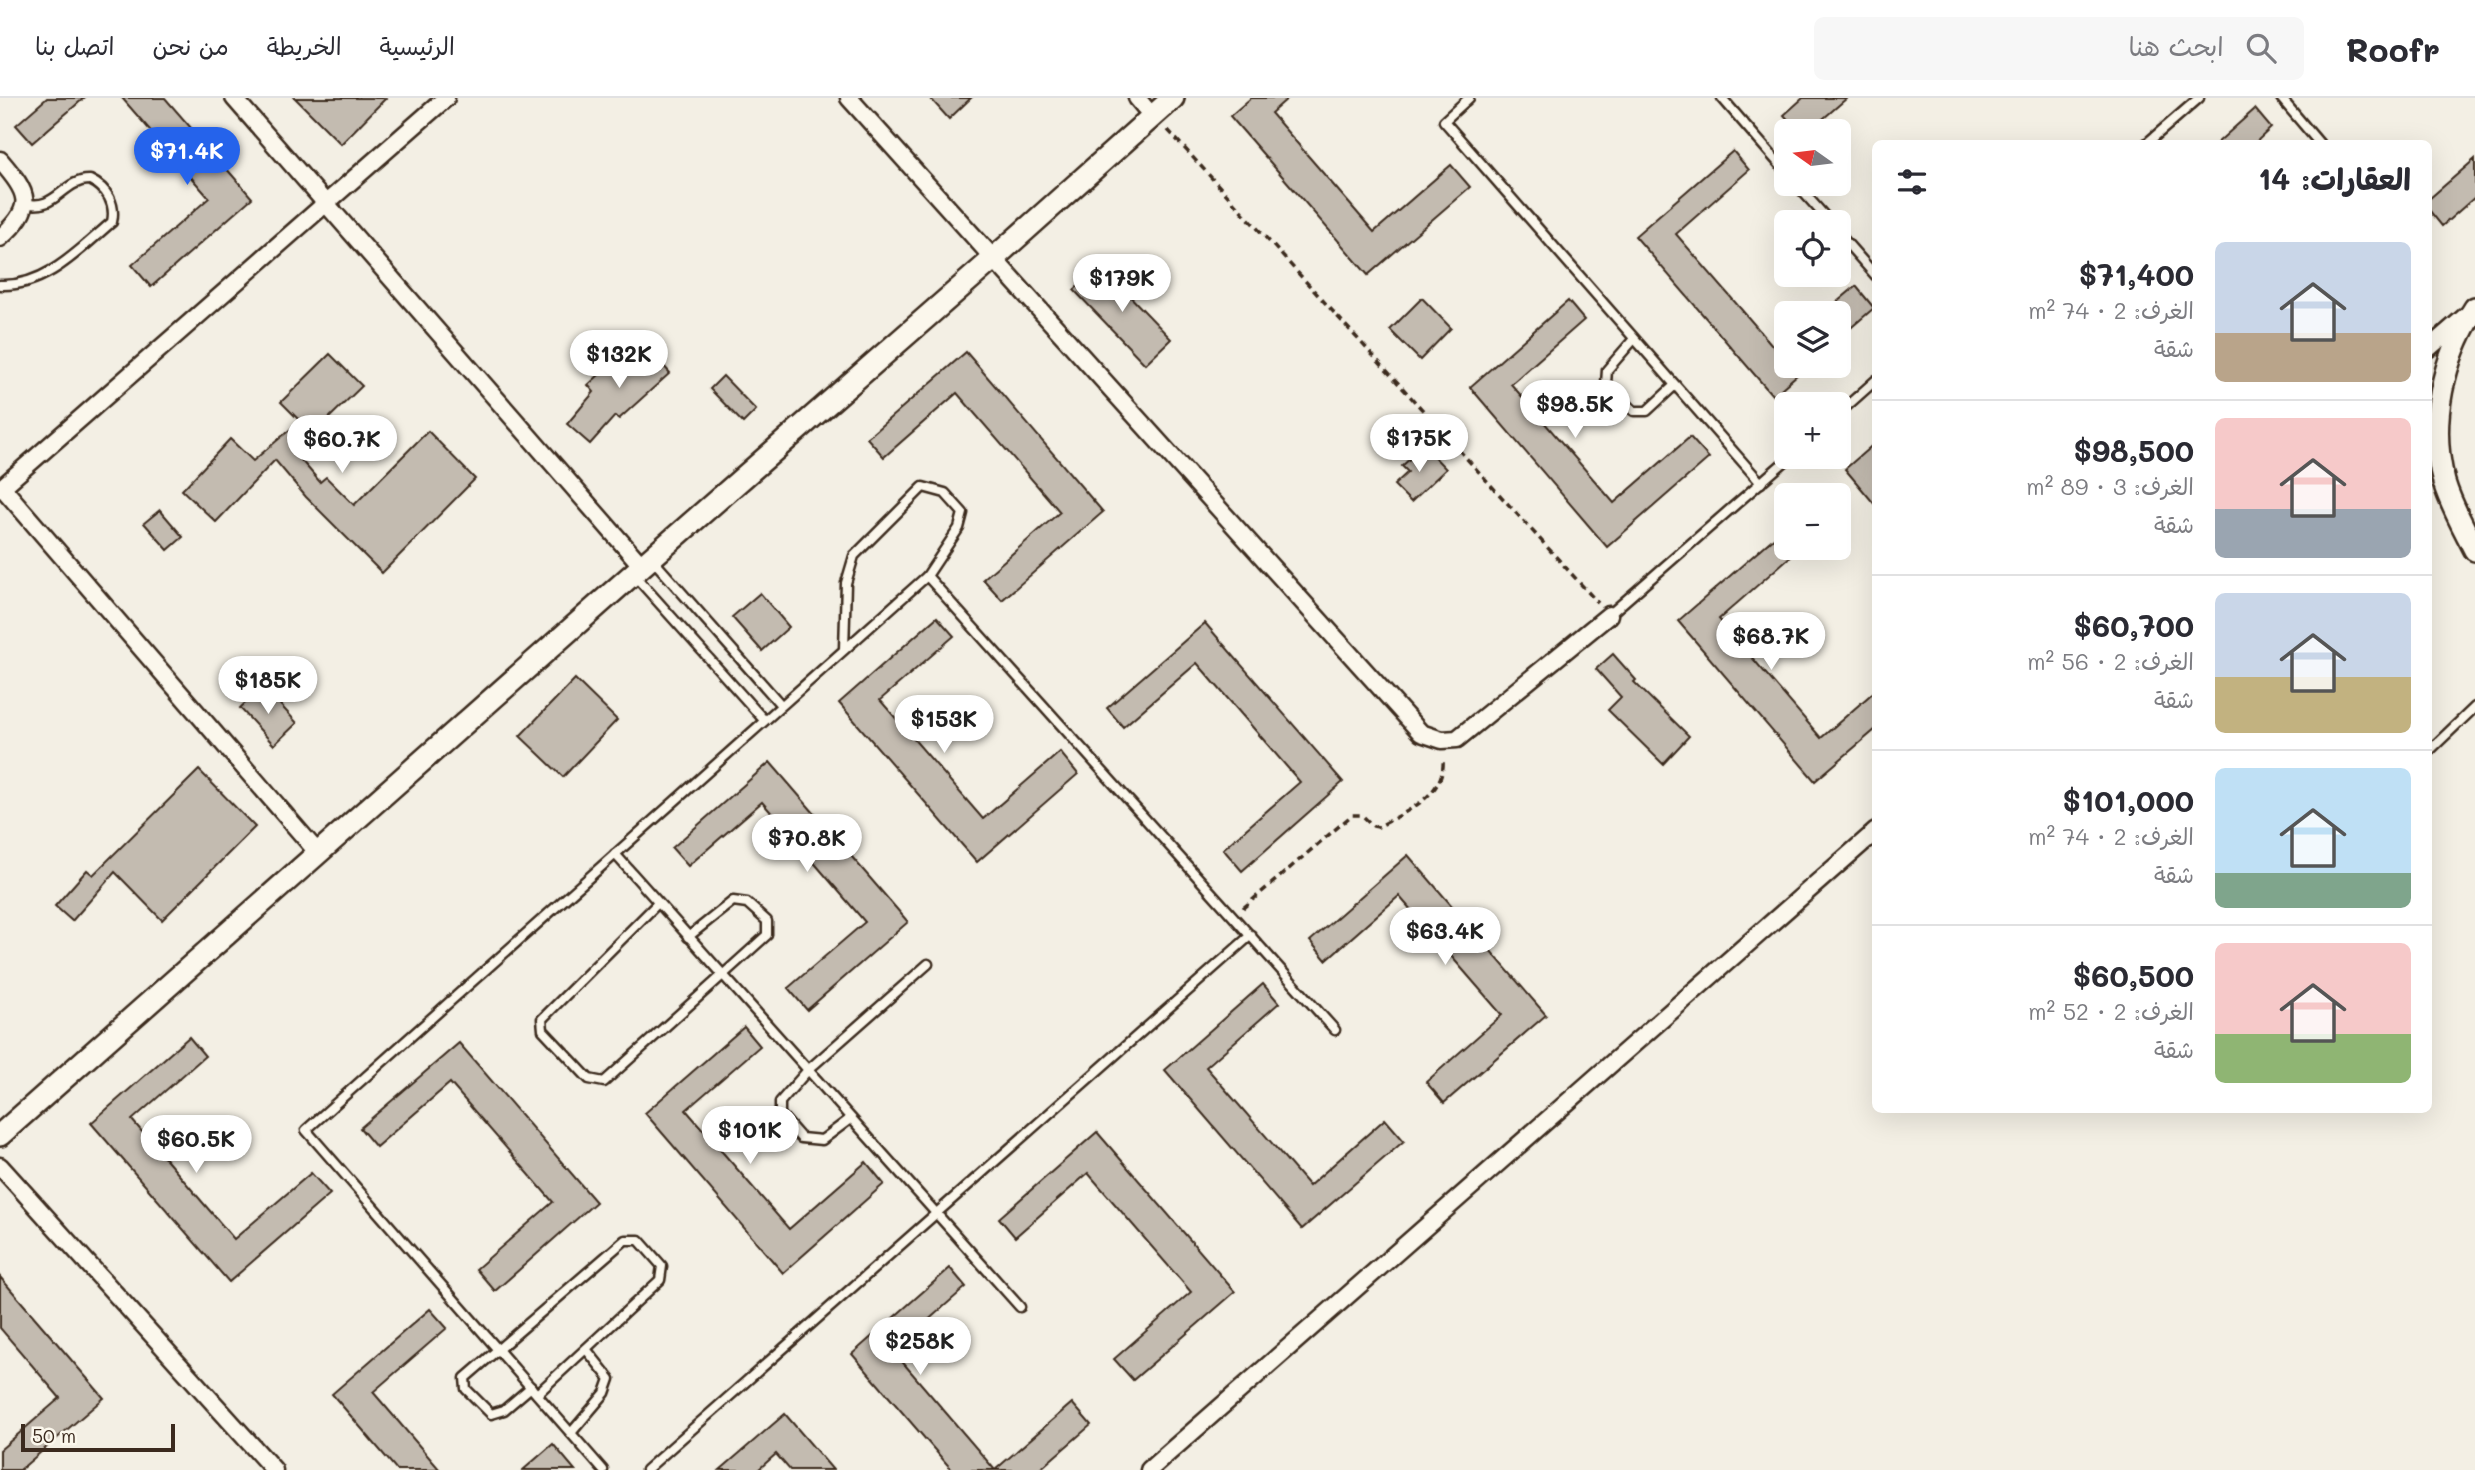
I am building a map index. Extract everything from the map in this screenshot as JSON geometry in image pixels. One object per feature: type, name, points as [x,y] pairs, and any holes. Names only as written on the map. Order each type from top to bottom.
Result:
[{"type":"street","points":[[234,98],[642,566]]},
{"type":"street","points":[[318,853],[3,481],[328,203],[446,98]]},
{"type":"street","points":[[849,98],[1422,733],[1442,740],[1457,739],[1609,615]]},
{"type":"street","points":[[1137,98],[1152,116]]},
{"type":"street","points":[[0,1135],[1172,98]]},
{"type":"street","points":[[0,160],[22,187],[25,203],[20,218],[0,238]]},
{"type":"street","points":[[2432,345],[2475,308]]},
{"type":"street","points":[[2475,308],[2457,336],[2446,368],[2439,405],[2438,443],[2444,481],[2475,550]]},
{"type":"street","points":[[1149,1470],[1872,834]]},
{"type":"street","points":[[0,1166],[274,1470]]},
{"type":"lane","points":[[1469,98],[1444,121],[1761,483]]},
{"type":"lane","points":[[1722,98],[1774,158]]},
{"type":"lane","points":[[2151,140],[2199,98]]},
{"type":"lane","points":[[2281,98],[2317,140]]},
{"type":"lane","points":[[0,285],[25,282],[62,265],[112,222],[114,214],[111,201],[95,182],[90,180],[76,182],[43,205],[25,203]]},
{"type":"lane","points":[[1806,196],[1819,210]]},
{"type":"lane","points":[[1851,248],[1872,271]]},
{"type":"lane","points":[[1634,339],[1606,370],[1606,384],[1634,411],[1647,411],[1675,385]]},
{"type":"lane","points":[[1851,402],[1872,384]]},
{"type":"lane","points":[[1609,615],[1777,469]]},
{"type":"lane","points":[[603,1470],[306,1130],[927,576],[959,528],[963,513],[945,493],[923,487],[854,555],[846,583],[844,649]]},
{"type":"lane","points":[[642,566],[781,705]]},
{"type":"lane","points":[[642,566],[764,720]]},
{"type":"lane","points":[[927,576],[1335,1030]]},
{"type":"lane","points":[[2432,748],[2475,707]]},
{"type":"lane","points":[[615,854],[1020,1307]]},
{"type":"lane","points":[[658,902],[542,1019],[543,1030],[589,1079],[604,1082],[768,935],[766,921],[747,902],[733,901],[688,937]]},
{"type":"lane","points":[[646,1470],[1251,936]]},
{"type":"lane","points":[[850,1119],[822,1140],[801,1138],[780,1114],[780,1102],[808,1070],[928,964]]},
{"type":"lane","points":[[625,1240],[639,1240],[662,1266],[660,1280],[586,1349],[534,1390],[504,1410],[491,1415],[466,1389],[465,1378],[499,1350],[625,1240]]},
{"type":"lane","points":[[571,1433],[605,1393],[610,1379],[586,1349]]},
{"type":"path","points":[[1152,116],[1171,133],[1609,615]]},
{"type":"path","points":[[1233,916],[1352,815],[1362,815],[1373,827],[1378,827],[1423,801],[1438,785],[1444,764],[1442,740]]},
{"type":"building","points":[[47,98],[84,98],[32,143],[16,125]]},
{"type":"building","points":[[122,98],[165,98],[252,198],[151,287],[132,265],[209,198]]},
{"type":"building","points":[[295,98],[386,98],[341,144]]},
{"type":"building","points":[[930,98],[971,98],[949,119]]},
{"type":"building","points":[[1251,98],[1288,98],[1271,113],[1374,232],[1451,165],[1470,187],[1368,275],[1230,116]]},
{"type":"building","points":[[1803,98],[1847,98],[1823,119],[1788,119],[1784,115]]},
{"type":"building","points":[[2255,109],[2271,128],[2258,140],[2220,140]]},
{"type":"building","points":[[1733,151],[1749,170],[1676,234],[1774,347],[1774,378],[1793,378],[1774,392],[1773,396],[1635,236]]},
{"type":"building","points":[[2475,159],[2475,197],[2442,226],[2432,214],[2432,196]]},
{"type":"building","points":[[1100,265],[1171,339],[1145,364],[1074,290]]},
{"type":"building","points":[[1856,286],[1872,306],[1872,310],[1851,328],[1851,301],[1838,301]]},
{"type":"building","points":[[1422,298],[1451,328],[1420,360],[1390,330]]},
{"type":"building","points":[[1568,301],[1584,320],[1511,384],[1614,503],[1690,437],[1709,458],[1607,547],[1470,387]]},
{"type":"building","points":[[639,338],[670,373],[619,419],[615,416],[590,444],[567,424],[594,392],[588,385]]},
{"type":"building","points":[[966,352],[1103,512],[1002,600],[983,579],[1060,512],[957,393],[884,457],[867,438]]},
{"type":"building","points":[[330,354],[362,386],[294,452],[320,482],[326,477],[354,505],[428,431],[475,479],[382,573],[306,497],[275,460],[216,522],[182,490],[230,439],[253,461],[300,421],[281,402]]},
{"type":"building","points":[[723,376],[756,410],[743,423],[710,389]]},
{"type":"building","points":[[1872,445],[1872,501],[1845,469],[1851,469],[1851,464]]},
{"type":"building","points":[[1424,446],[1446,469],[1411,502],[1394,485],[1408,472],[1402,466]]},
{"type":"building","points":[[160,510],[183,537],[168,550],[144,523]]},
{"type":"building","points":[[1774,538],[1774,560],[1786,560],[1719,619],[1821,738],[1872,693],[1872,732],[1815,781],[1678,621]]},
{"type":"building","points":[[760,593],[789,627],[762,651],[732,617]]},
{"type":"building","points":[[937,617],[954,636],[880,700],[983,819],[1060,752],[1078,774],[977,862],[839,703]]},
{"type":"building","points":[[1205,623],[1343,782],[1242,871],[1223,849],[1300,782],[1197,663],[1123,727],[1107,708]]},
{"type":"building","points":[[1613,654],[1636,680],[1634,682],[1689,736],[1663,764],[1608,710],[1621,697],[1596,669]]},
{"type":"building","points":[[575,679],[617,720],[563,777],[520,736]]},
{"type":"building","points":[[263,686],[297,723],[274,745],[240,708]]},
{"type":"building","points":[[770,762],[908,922],[807,1010],[788,988],[865,922],[762,802],[688,866],[672,848]]},
{"type":"building","points":[[199,770],[255,827],[162,920],[115,872],[72,921],[55,906],[87,870],[93,875]]},
{"type":"building","points":[[1408,855],[1546,1015],[1444,1103],[1426,1082],[1502,1015],[1399,896],[1326,960],[1310,941]]},
{"type":"building","points":[[1263,984],[1279,1003],[1206,1067],[1309,1186],[1385,1119],[1404,1141],[1302,1229],[1165,1070]]},
{"type":"building","points":[[744,1027],[760,1046],[686,1110],[789,1229],[866,1162],[884,1184],[783,1273],[645,1113]]},
{"type":"building","points":[[189,1037],[205,1056],[132,1120],[234,1239],[311,1173],[330,1194],[229,1282],[91,1123]]},
{"type":"building","points":[[459,1043],[596,1202],[495,1291],[476,1269],[553,1202],[450,1083],[376,1147],[360,1128]]},
{"type":"building","points":[[1097,1132],[1235,1292],[1133,1380],[1114,1359],[1191,1292],[1088,1173],[1015,1237],[999,1218]]},
{"type":"building","points":[[950,1268],[966,1287],[893,1351],[995,1470],[952,1470],[852,1354]]},
{"type":"building","points":[[0,1277],[104,1398],[20,1470],[0,1470],[0,1450],[60,1398],[0,1328]]},
{"type":"building","points":[[430,1309],[447,1328],[373,1392],[440,1470],[397,1470],[332,1394]]},
{"type":"building","points":[[1072,1403],[1091,1425],[1039,1470],[995,1470]]},
{"type":"building","points":[[785,1414],[833,1470],[790,1470],[776,1454],[758,1470],[720,1470]]},
{"type":"building","points":[[553,1444],[575,1470],[523,1470]]}]
